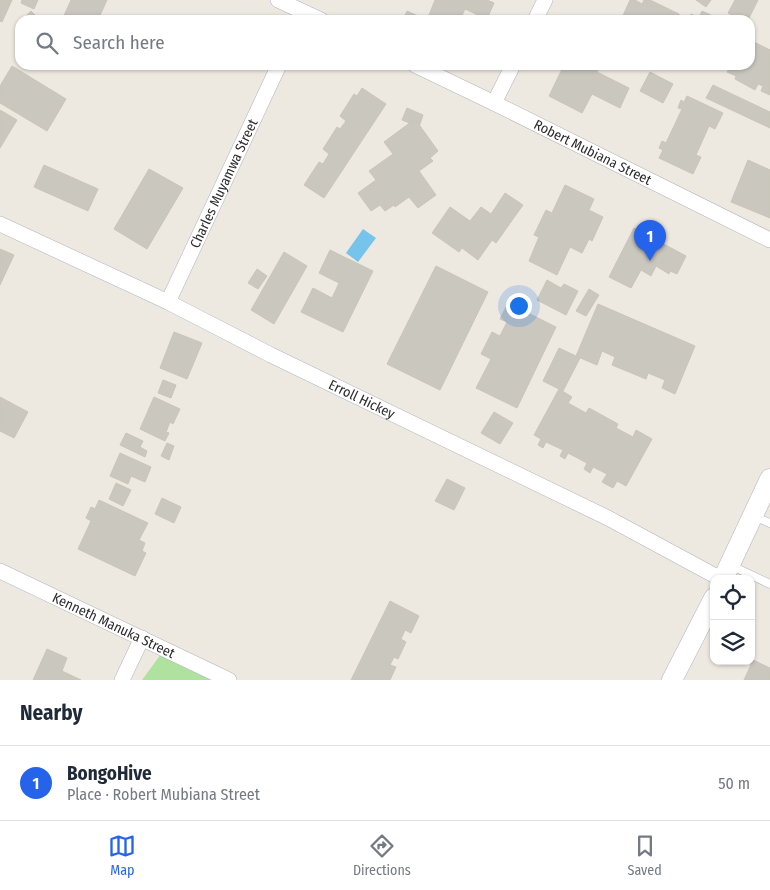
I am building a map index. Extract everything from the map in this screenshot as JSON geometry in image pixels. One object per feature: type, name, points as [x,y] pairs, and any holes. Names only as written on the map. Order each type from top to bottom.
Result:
[{"type":"main road","points":[[725,574],[762,519],[770,479]]},
{"type":"main road","points":[[672,680],[710,606]]},
{"type":"street","points":[[278,0],[300,15]]},
{"type":"street","points":[[538,15],[545,0]]},
{"type":"street","name":"Charles Muyamwa Street","points":[[168,302],[277,70]]},
{"type":"street","name":"Robert Mubiana Street","points":[[425,70],[770,240]]},
{"type":"street","points":[[494,103],[510,70]]},
{"type":"street","name":"Erroll Hickey","points":[[0,224],[168,302],[289,363],[725,574]]},
{"type":"street","name":"Kenneth Manuka Street","points":[[0,571],[229,680]]},
{"type":"street","points":[[122,680],[142,638]]},
{"type":"lane","points":[[725,574],[770,584]]},
{"type":"green space","points":[[164,650],[225,680],[142,680]]},
{"type":"water","points":[[363,229],[376,238],[358,262],[346,253]]},
{"type":"building","points":[[0,0],[12,0],[2,22],[0,21]]},
{"type":"building","points":[[22,0],[38,0],[34,9],[21,3]]},
{"type":"building","points":[[71,0],[107,0],[100,15],[64,15]]},
{"type":"building","points":[[435,0],[487,0],[494,3],[489,15],[478,15],[465,9],[462,15],[429,15]]},
{"type":"building","points":[[630,0],[635,0],[642,4],[644,0],[650,0],[679,14],[679,15],[623,15]]},
{"type":"building","points":[[696,0],[711,0],[706,7]]},
{"type":"building","points":[[735,0],[758,0],[750,15],[732,15],[728,13]]},
{"type":"building","points":[[31,11],[35,15],[27,15]]},
{"type":"building","points":[[407,11],[416,15],[405,15]]},
{"type":"building","points":[[702,11],[711,15],[700,15]]},
{"type":"building","points":[[755,42],[770,50],[770,95],[761,91],[763,86],[758,84],[755,90],[735,79],[736,76],[727,72],[728,70],[755,70]]},
{"type":"building","points":[[12,66],[15,70],[19,70],[66,99],[47,131],[0,103],[0,86]]},
{"type":"building","points":[[562,70],[598,70],[597,72],[629,88],[620,108],[592,94],[582,113],[549,96]]},
{"type":"building","points":[[650,72],[673,84],[663,103],[640,91]]},
{"type":"building","points":[[713,85],[770,112],[770,128],[706,98]]},
{"type":"building","points":[[362,88],[386,104],[324,198],[304,185],[319,162],[323,164],[329,154],[323,149],[337,127],[340,129],[346,121],[340,116],[354,94],[357,96]]},
{"type":"building","points":[[687,96],[723,113],[715,129],[709,126],[696,155],[701,157],[693,174],[659,158],[663,150],[659,148],[662,141],[666,143],[682,109],[678,108],[681,100],[684,102]]},
{"type":"building","points":[[407,108],[423,115],[419,127],[402,120]]},
{"type":"building","points":[[0,110],[17,120],[0,148]]},
{"type":"building","points":[[415,119],[438,151],[430,158],[433,161],[419,171],[436,195],[418,208],[409,197],[395,207],[394,205],[385,211],[380,205],[371,211],[358,193],[376,180],[369,171],[393,154],[384,142]]},
{"type":"building","points":[[748,160],[770,170],[770,218],[731,202]]},
{"type":"building","points":[[44,165],[98,189],[88,211],[34,187]]},
{"type":"building","points":[[149,169],[183,188],[147,249],[114,229]]},
{"type":"building","points":[[565,185],[594,199],[589,210],[603,217],[592,241],[589,239],[582,253],[570,247],[557,275],[529,261],[539,237],[534,235],[546,210],[552,213]]},
{"type":"building","points":[[505,193],[523,205],[496,243],[492,240],[478,260],[462,248],[459,252],[432,233],[450,207],[470,221],[481,207],[491,214]]},
{"type":"building","points":[[634,228],[686,256],[677,274],[670,271],[669,274],[656,266],[651,276],[641,270],[631,288],[609,277]]},
{"type":"building","points":[[0,249],[14,255],[0,285]]},
{"type":"building","points":[[330,250],[373,271],[343,332],[301,312],[313,288],[332,298],[339,283],[319,273]]},
{"type":"building","points":[[284,252],[307,266],[274,324],[251,310]]},
{"type":"building","points":[[436,266],[488,292],[440,390],[387,364]]},
{"type":"building","points":[[257,269],[267,276],[258,289],[248,283]]},
{"type":"building","points":[[547,280],[561,288],[564,284],[578,291],[566,315],[537,300]]},
{"type":"building","points":[[589,289],[599,295],[586,316],[576,311]]},
{"type":"building","points":[[508,303],[556,327],[517,408],[476,388],[491,359],[481,354],[492,332],[500,336],[507,322],[500,319]]},
{"type":"building","points":[[598,304],[695,346],[675,394],[662,388],[665,380],[648,373],[646,379],[612,365],[615,357],[602,351],[597,365],[576,356]]},
{"type":"building","points":[[174,332],[202,343],[187,379],[160,368]]},
{"type":"building","points":[[559,348],[580,358],[563,391],[543,381]]},
{"type":"building","points":[[163,380],[176,385],[171,398],[158,393]]},
{"type":"building","points":[[559,389],[572,397],[568,403],[586,413],[589,408],[618,424],[616,428],[633,437],[636,430],[652,439],[626,486],[617,481],[613,488],[602,482],[607,474],[593,467],[590,473],[584,469],[587,463],[568,453],[565,459],[560,456],[563,450],[546,442],[543,448],[538,445],[541,439],[534,435]]},
{"type":"building","points":[[0,397],[28,412],[14,438],[0,431]]},
{"type":"building","points":[[154,397],[180,409],[173,424],[170,422],[166,432],[169,433],[165,441],[140,429]]},
{"type":"building","points":[[494,412],[513,423],[500,444],[481,433]]},
{"type":"building","points":[[126,433],[143,441],[140,447],[147,451],[145,457],[120,445]]},
{"type":"building","points":[[167,443],[174,446],[169,460],[161,456]]},
{"type":"building","points":[[120,453],[151,467],[145,482],[131,476],[128,484],[110,476]]},
{"type":"building","points":[[447,479],[465,488],[454,510],[435,501]]},
{"type":"building","points":[[116,483],[131,490],[123,506],[109,499]]},
{"type":"building","points":[[162,498],[181,507],[174,523],[155,514]]},
{"type":"building","points":[[99,500],[148,523],[139,540],[145,543],[142,551],[146,553],[135,576],[78,549],[91,521],[86,518],[91,507],[95,509]]},
{"type":"building","points":[[390,601],[419,616],[411,633],[405,630],[401,639],[406,642],[398,659],[394,657],[390,665],[396,667],[390,680],[351,680]]},
{"type":"building","points":[[47,649],[67,658],[62,671],[81,680],[33,680]]},
{"type":"building","points":[[755,661],[770,668],[770,680],[744,680],[751,665],[755,665]]},
{"type":"place","name":"BongoHive","points":[[650,261]]}]
